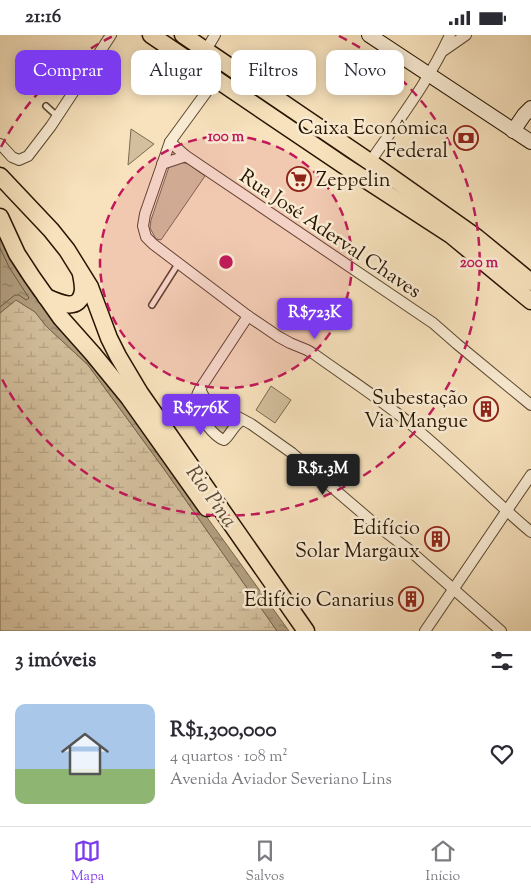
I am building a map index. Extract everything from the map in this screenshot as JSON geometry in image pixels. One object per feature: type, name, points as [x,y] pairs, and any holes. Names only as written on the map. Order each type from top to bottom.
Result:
[{"type":"main road","points":[[151,35],[173,50]]},
{"type":"main road","points":[[183,35],[206,50]]},
{"type":"main road","points":[[369,35],[531,142]]},
{"type":"main road","points":[[221,60],[476,237],[531,282]]},
{"type":"main road","points":[[221,82],[451,235],[531,301]]},
{"type":"main road","points":[[513,131],[531,108]]},
{"type":"main road","points":[[0,176],[51,230],[67,250],[90,287],[118,356],[132,379],[306,631]]},
{"type":"main road","points":[[0,217],[17,254],[46,297],[62,319],[129,398],[293,631]]},
{"type":"main road","points":[[46,297],[65,305],[76,303],[83,290],[81,272]]},
{"type":"street","points":[[0,144],[12,157],[19,159],[28,156],[111,35]]},
{"type":"street","points":[[206,50],[215,35]]},
{"type":"street","points":[[370,162],[429,75],[450,35]]},
{"type":"street","points":[[442,52],[466,35]]},
{"type":"street","points":[[204,95],[170,142],[144,214],[143,226],[146,237],[178,264],[248,316],[279,337],[314,354],[383,402],[420,431],[531,532]]},
{"type":"street","name":"Rua José Aderval Chaves","points":[[170,142],[186,156],[433,323],[531,405]]},
{"type":"street","points":[[162,164],[186,156]]},
{"type":"street","points":[[243,420],[238,422],[227,438],[224,440],[220,439],[198,411],[196,400],[248,316]]},
{"type":"street","points":[[202,393],[208,401],[251,424],[292,453],[343,498],[408,549],[500,631]]},
{"type":"street","points":[[425,631],[531,475]]},
{"type":"lane","points":[[46,106],[57,116]]},
{"type":"lane","points":[[152,305],[178,264]]},
{"type":"green space","points":[[131,129],[154,144],[128,165]]},
{"type":"green space","points":[[177,161],[188,164],[205,176],[161,240],[156,239],[150,228],[151,220],[169,167]]},
{"type":"green space","points":[[16,300],[35,312],[46,326],[88,365],[164,469],[277,631],[0,631],[0,313]]},
{"type":"green space","points":[[271,386],[291,400],[275,423],[256,410]]},
{"type":"green space","points":[[208,404],[232,420],[233,422],[226,433],[222,434],[203,415],[200,407]]},
{"type":"water","points":[[0,236],[13,264],[34,296],[70,336],[131,412],[289,631],[277,631],[164,469],[88,365],[46,326],[35,312],[16,300],[0,313]]},
{"type":"place","name":"Caixa Econômica Federal","points":[[466,138]]},
{"type":"place","name":"Zeppelin","points":[[299,179]]},
{"type":"place","name":"Subestação Via Mangue","points":[[486,409]]},
{"type":"place","name":"Edifício Solar Margaux","points":[[437,539]]},
{"type":"place","name":"Edifício Canarius","points":[[411,599]]},
{"type":"water label","name":"Rio Pina","points":[[212,496]]}]
